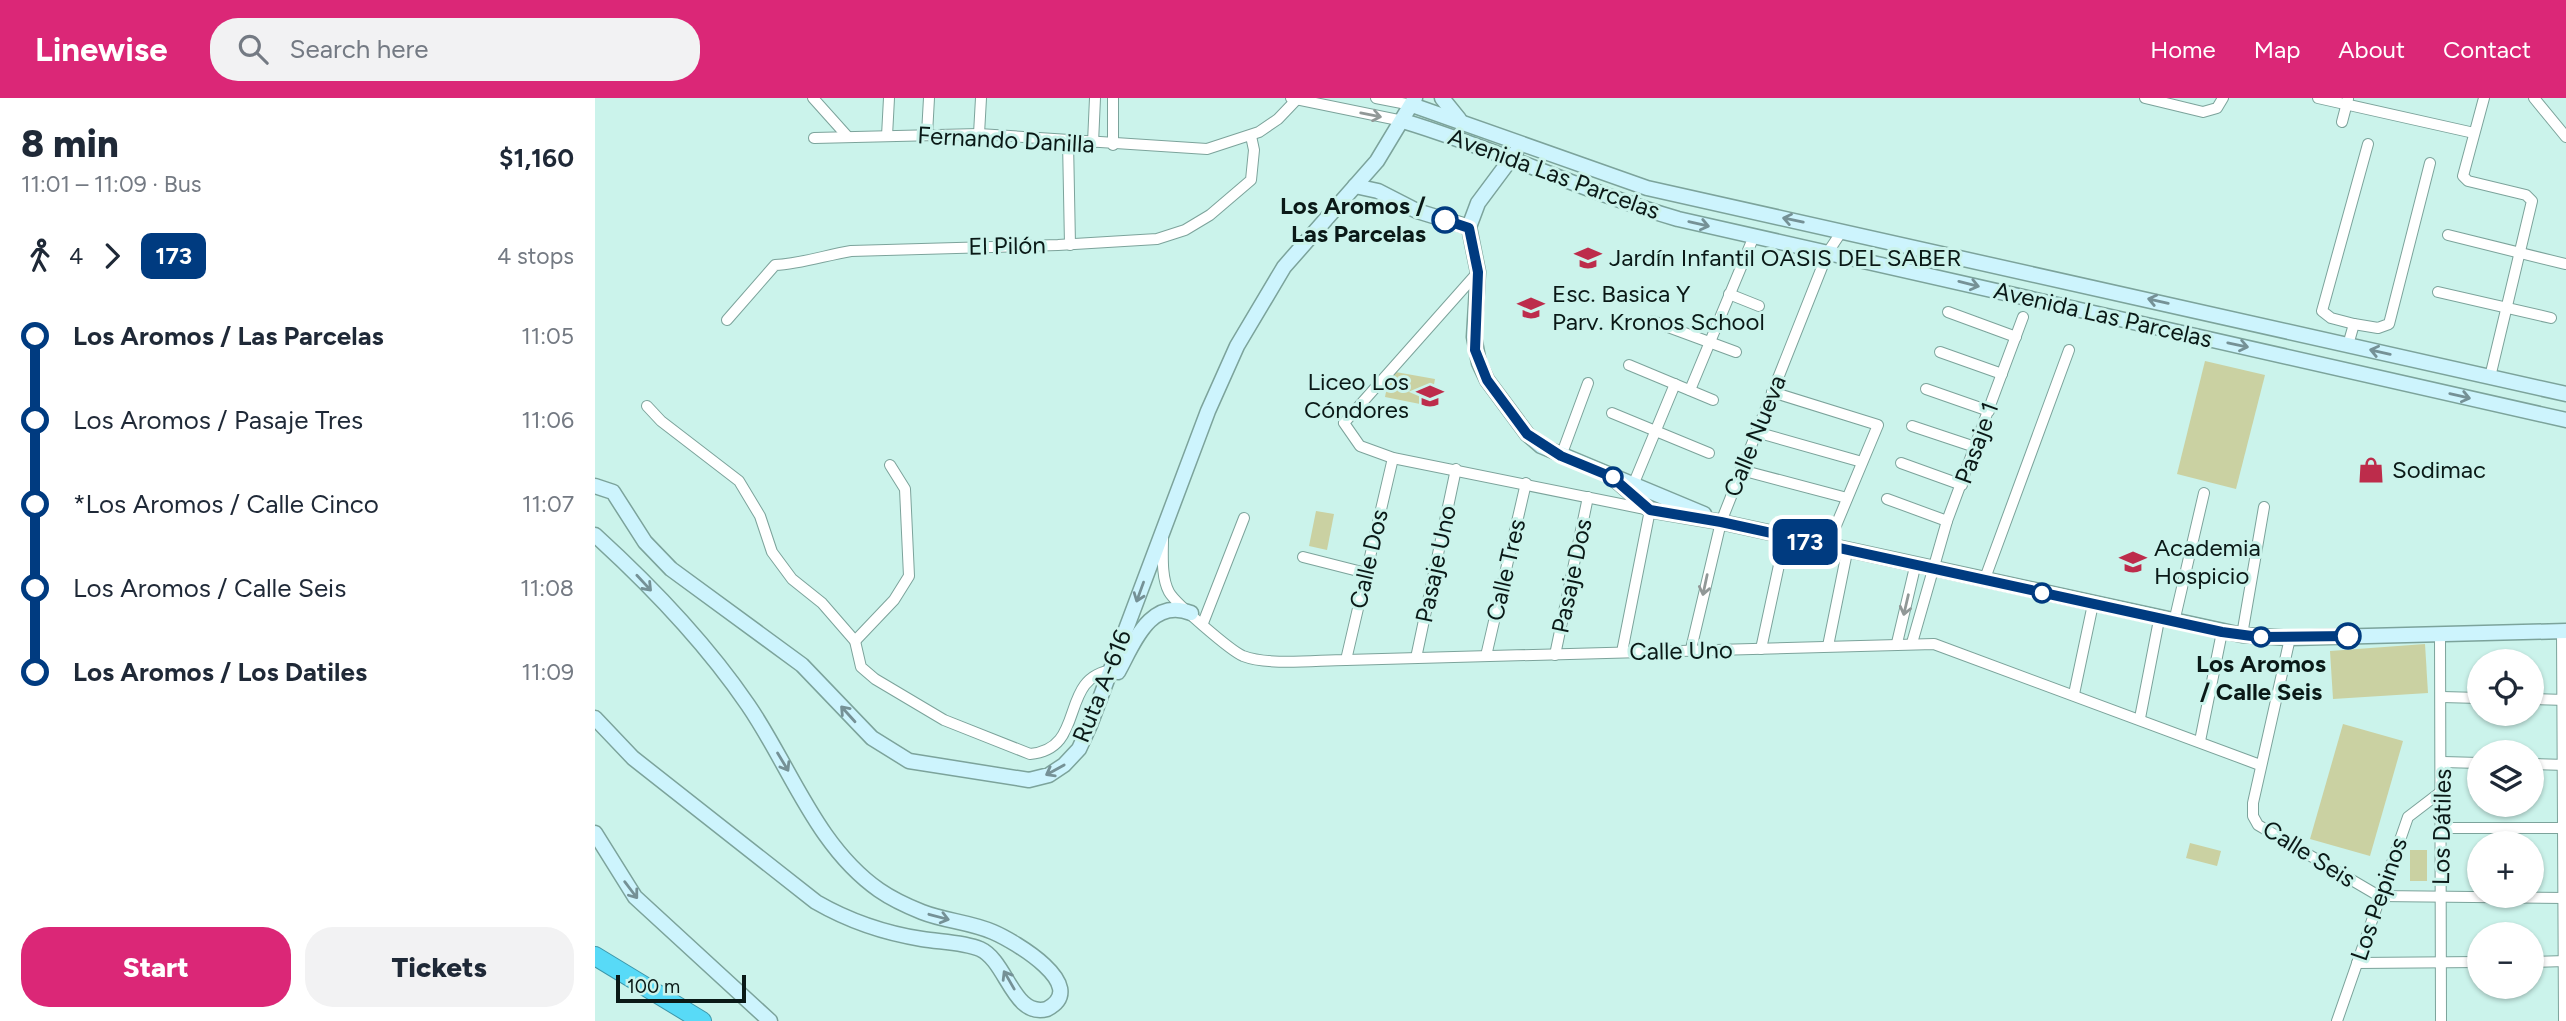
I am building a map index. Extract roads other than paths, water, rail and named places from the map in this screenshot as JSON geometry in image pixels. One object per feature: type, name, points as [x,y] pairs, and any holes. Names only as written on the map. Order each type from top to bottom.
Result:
[{"type":"highway","points":[[595,956],[702,1021]]},
{"type":"main road","points":[[1442,98],[1460,120]]},
{"type":"main road","name":"Avenida Las Parcelas","points":[[1413,102],[1636,185],[2566,394]]},
{"type":"main road","name":"Ruta A-616","points":[[595,486],[613,492],[645,542],[671,569],[802,665],[872,738],[909,761],[1029,780],[1049,775],[1064,765],[1079,749],[1115,670],[1163,528],[1208,411],[1257,308],[1284,267],[1356,186],[1403,121],[1413,102]]},
{"type":"main road","name":"Avenida Las Parcelas","points":[[1403,121],[1513,158],[1655,213],[2566,420]]},
{"type":"main road","points":[[1522,143],[1478,203],[1469,228],[1478,272],[1474,337],[1479,363],[1487,380],[1527,434],[1561,456],[1612,477],[1631,489],[1721,522]]},
{"type":"main road","points":[[1356,186],[1378,191],[1417,211],[1469,228]]},
{"type":"main road","points":[[1631,489],[1650,510],[1721,522],[1847,552],[2222,632],[2290,638],[2564,631]]},
{"type":"main road","points":[[595,535],[630,568],[723,670],[762,726],[828,837],[850,864],[877,888],[897,901],[930,915],[985,928],[1010,941],[1055,975],[1060,988],[1058,1000],[1047,1009],[1032,1009],[1019,998],[997,962],[983,951],[886,932],[843,917],[816,902],[719,822],[633,758],[595,718]]},
{"type":"main road","points":[[1115,670],[1156,613],[1172,608],[1191,613]]},
{"type":"main road","points":[[595,833],[635,897],[770,1021]]},
{"type":"street","points":[[813,98],[848,137]]},
{"type":"street","points":[[887,136],[889,98]]},
{"type":"street","points":[[927,134],[929,98]]},
{"type":"street","points":[[979,134],[981,98]]},
{"type":"street","points":[[1093,144],[1095,98]]},
{"type":"street","points":[[1113,145],[1114,98]]},
{"type":"street","points":[[1376,98],[1413,102]]},
{"type":"street","points":[[2145,98],[2207,112],[2217,108],[2223,98]]},
{"type":"street","points":[[2318,98],[2347,101],[2474,134]]},
{"type":"street","points":[[2484,98],[2464,178],[2531,199],[2490,377]]},
{"type":"street","points":[[2533,98],[2566,137]]},
{"type":"street","points":[[1295,99],[1403,121]]},
{"type":"street","name":"Fernando Danilla","points":[[814,138],[979,134],[1197,150],[1226,145],[1251,136],[1278,119],[1295,99]]},
{"type":"street","points":[[2343,122],[2347,101]]},
{"type":"street","name":"El Pilón","points":[[727,320],[775,265],[851,250],[1070,245],[1157,239],[1185,230],[1210,215],[1251,180],[1254,150],[1251,136]]},
{"type":"street","points":[[1068,141],[1070,245]]},
{"type":"street","points":[[2368,144],[2322,311],[2331,318],[2378,328],[2389,324],[2430,163]]},
{"type":"street","name":"Calle Nueva","points":[[1691,649],[1721,522],[1828,252],[1842,231]]},
{"type":"street","points":[[2448,235],[2565,264]]},
{"type":"street","points":[[1690,390],[1754,236]]},
{"type":"street","points":[[1478,272],[1344,423],[1360,446],[1393,458],[1650,510],[1622,652]]},
{"type":"street","points":[[2438,292],[2551,318]]},
{"type":"street","points":[[1729,294],[1759,306]]},
{"type":"street","points":[[1948,312],[2016,337]]},
{"type":"street","name":"Pasaje 1","points":[[1912,643],[1931,569],[1947,521],[2023,317]]},
{"type":"street","points":[[1652,321],[1736,352]]},
{"type":"street","points":[[2348,345],[2354,324]]},
{"type":"street","points":[[1984,581],[2069,350]]},
{"type":"street","points":[[1940,352],[2002,374]]},
{"type":"street","points":[[1629,365],[1713,400]]},
{"type":"street","points":[[1561,456],[1588,383]]},
{"type":"street","points":[[1631,489],[1675,384]]},
{"type":"street","points":[[1926,389],[1989,411]]},
{"type":"street","points":[[1772,392],[1878,425],[1827,547]]},
{"type":"street","points":[[647,406],[661,421],[739,481],[760,516],[772,552],[785,570],[822,603],[855,641],[862,667],[874,679],[944,720],[1030,754],[1049,750],[1059,742],[1088,678],[1100,671],[1115,670]]},
{"type":"street","points":[[1612,413],[1709,453]]},
{"type":"street","points":[[1912,426],[1975,447]]},
{"type":"street","points":[[1756,432],[1862,462]]},
{"type":"street","name":"Calle Dos","points":[[1346,660],[1393,458]]},
{"type":"street","points":[[1901,463],[1962,485]]},
{"type":"street","points":[[855,641],[894,600],[909,576],[905,489],[890,465]]},
{"type":"street","name":"Pasaje Uno","points":[[1416,658],[1456,469]]},
{"type":"street","points":[[1741,470],[1847,498]]},
{"type":"street","name":"Calle Tres","points":[[1486,656],[1526,483]]},
{"type":"street","points":[[2140,718],[2204,494]]},
{"type":"street","name":"Pasaje Dos","points":[[1555,655],[1588,497]]},
{"type":"street","points":[[1887,499],[1947,521]]},
{"type":"street","points":[[2242,635],[2264,507]]},
{"type":"street","points":[[1203,623],[1244,518]]},
{"type":"street","name":"Calle Uno","points":[[1163,528],[1164,575],[1168,591],[1243,656],[1264,660],[1346,660],[1912,643],[1947,647],[2260,765]]},
{"type":"street","points":[[1761,649],[1785,537]]},
{"type":"street","points":[[1828,646],[1847,552]]},
{"type":"street","points":[[1303,557],[1366,573]]},
{"type":"street","points":[[1897,643],[1915,566]]},
{"type":"street","points":[[2074,694],[2093,604]]},
{"type":"street","points":[[2564,631],[2564,1021]]},
{"type":"street","points":[[2200,741],[2222,632]]},
{"type":"street","name":"Los Dátiles","points":[[2440,633],[2443,762],[2441,1021]]},
{"type":"street","name":"Calle Seis","points":[[2290,638],[2260,765],[2253,816],[2258,825],[2379,896]]},
{"type":"street","points":[[2442,697],[2467,698]]},
{"type":"street","points":[[2544,699],[2564,700]]},
{"type":"street","points":[[2443,762],[2467,763]]},
{"type":"street","points":[[2544,764],[2564,765]]},
{"type":"street","name":"Los Pepinos","points":[[2337,1021],[2408,817],[2442,791]]},
{"type":"street","points":[[2442,828],[2564,828]]},
{"type":"street","points":[[2379,896],[2565,898]]},
{"type":"street","points":[[2544,962],[2565,961]]},
{"type":"street","points":[[2357,963],[2467,962]]},
{"type":"place","name":"Los Aromos / Las Parcelas","points":[[1445,220]]},
{"type":"place","name":"Jardín Infantil OASIS DEL SABER","points":[[1588,258]]},
{"type":"place","name":"Esc. Basica Y Parv. Kronos School","points":[[1531,308]]},
{"type":"place","name":"Liceo Los Cóndores","points":[[1430,396]]},
{"type":"place","name":"Sodimac","points":[[2371,470]]},
{"type":"place","name":"Academia Hospicio","points":[[2133,562]]},
{"type":"place","name":"Los Aromos / Calle Seis","points":[[2261,637]]}]
